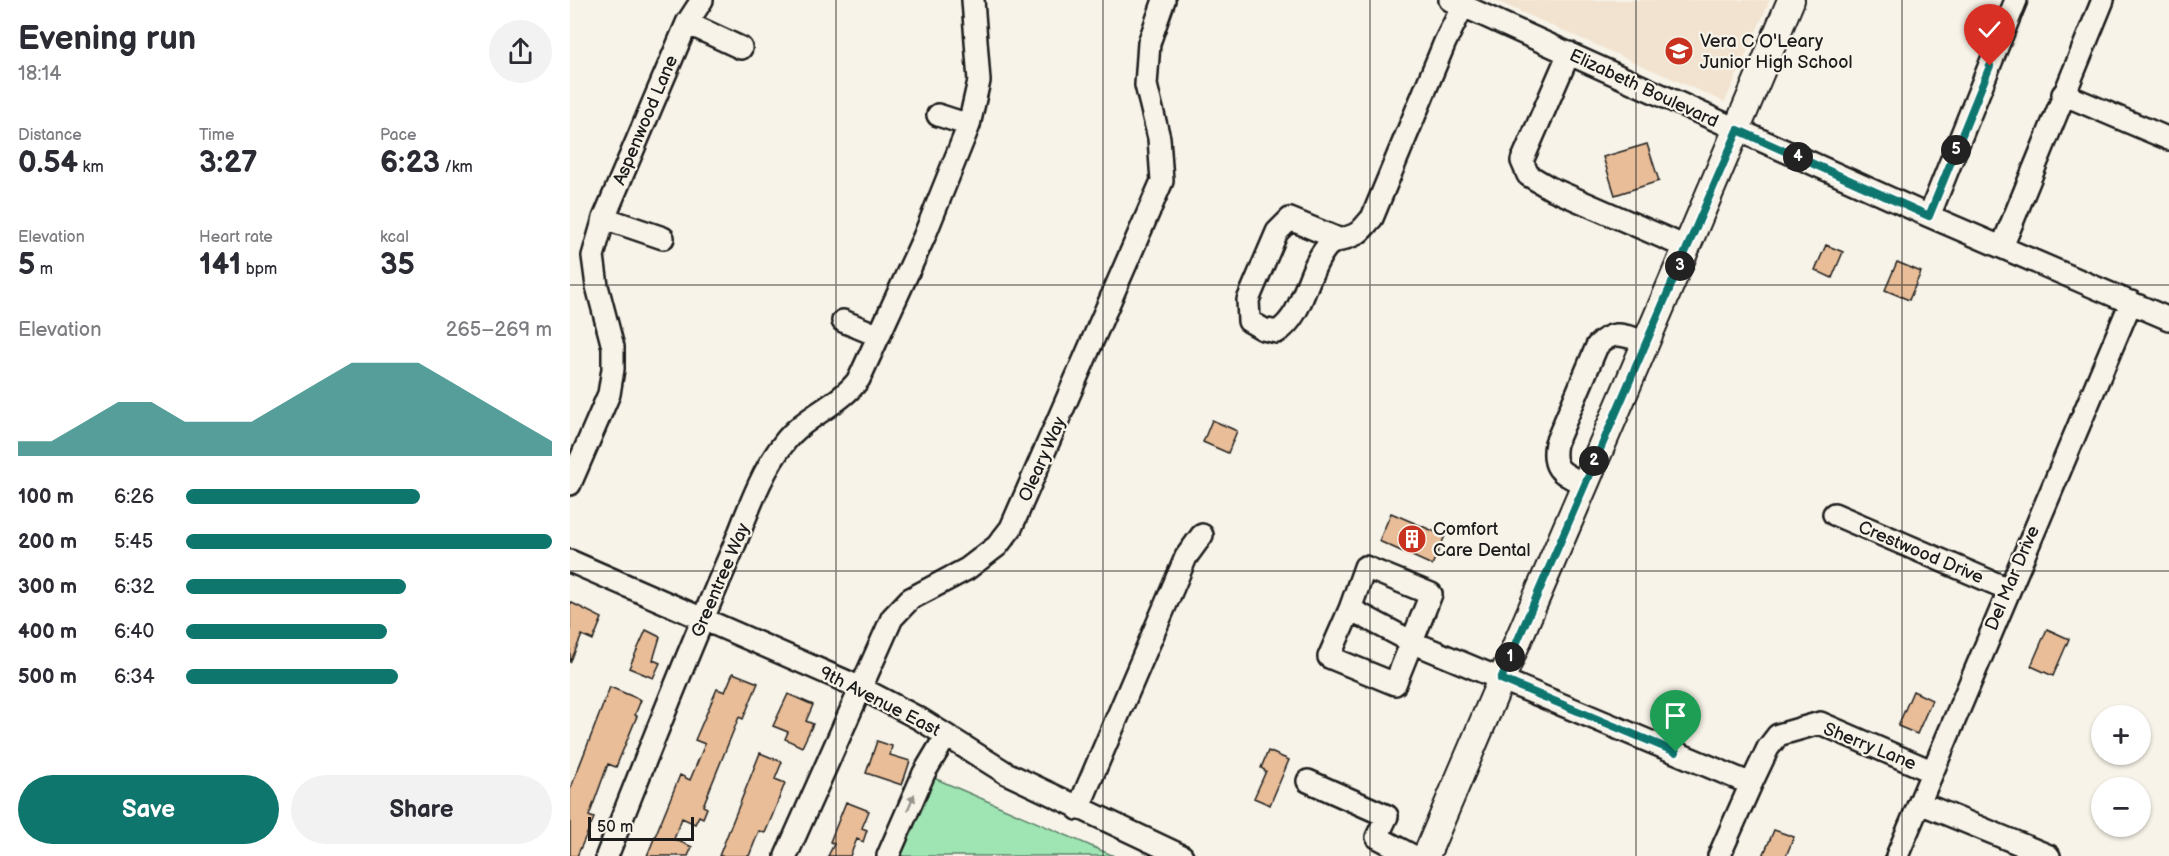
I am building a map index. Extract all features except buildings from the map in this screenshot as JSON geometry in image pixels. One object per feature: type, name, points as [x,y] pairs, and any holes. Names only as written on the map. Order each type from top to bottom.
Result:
[{"type":"main road","points":[[1426,856],[1584,484],[1688,248],[1791,0]]},
{"type":"street","name":"Aspenwood Lane","points":[[570,484],[609,394],[614,369],[613,347],[597,286],[593,256],[604,218],[687,23],[702,0]]},
{"type":"street","name":"Greentree Way","points":[[607,856],[702,621],[767,471],[784,443],[806,422],[847,395],[859,379],[928,227],[969,125],[979,81],[973,0]]},
{"type":"street","name":"Oleary Way","points":[[786,856],[859,687],[892,618],[910,599],[967,569],[997,546],[1011,528],[1047,451],[1162,181],[1159,138],[1146,85],[1149,43],[1164,0]]},
{"type":"street","points":[[1929,216],[2016,0]]},
{"type":"street","points":[[2002,247],[2103,0]]},
{"type":"street","points":[[1341,240],[1290,219],[1277,232],[1248,300],[1249,321],[1263,329],[1277,332],[1291,324],[1312,272],[1327,246],[1357,234],[1372,218],[1445,42],[1455,2]]},
{"type":"street","name":"Elizabeth Boulevard","points":[[1455,2],[1929,216],[2169,319]]},
{"type":"street","points":[[687,23],[741,48]]},
{"type":"street","points":[[1569,53],[1522,161],[1528,175],[1550,188],[1688,248]]},
{"type":"street","points":[[2063,94],[2169,139]]},
{"type":"street","points":[[938,115],[969,125]]},
{"type":"street","points":[[604,218],[663,238]]},
{"type":"street","name":"Del Mar Drive","points":[[1897,856],[2131,302]]},
{"type":"street","points":[[843,321],[879,336]]},
{"type":"street","points":[[1584,484],[1562,473],[1553,459],[1556,443],[1597,346],[1606,336],[1620,334],[1646,342]]},
{"type":"street","name":"Crestwood Drive","points":[[1834,514],[2008,589]]},
{"type":"street","points":[[1078,809],[1186,557],[1202,536]]},
{"type":"street","name":"9th Avenue East","points":[[570,561],[702,621],[859,687],[1006,773],[1078,809],[1182,856]]},
{"type":"street","points":[[1365,567],[1431,594],[1395,684],[1329,657],[1350,609],[1365,567]]},
{"type":"street","points":[[1350,609],[1413,642],[1751,784]]},
{"type":"street","name":"Sherry Lane","points":[[1719,856],[1751,784],[1778,735],[1820,723],[1931,771]]},
{"type":"street","points":[[888,856],[924,774],[946,736]]},
{"type":"street","points":[[1308,781],[1387,816],[1377,837],[1413,856]]},
{"type":"street","points":[[1920,803],[2049,856]]},
{"type":"shaded area","name":"Vera C O'Leary Junior High School","points":[[1494,0],[1770,0],[1725,102]]},
{"type":"green space","points":[[934,778],[1114,856],[900,856]]},
{"type":"place","name":"Vera C O'Leary Junior High School","points":[[1679,51]]},
{"type":"place","name":"Comfort Care Dental","points":[[1412,539]]},
{"type":"route","points":[[1676,752],[1501,679],[1738,130],[1929,216],[1990,66]]}]
